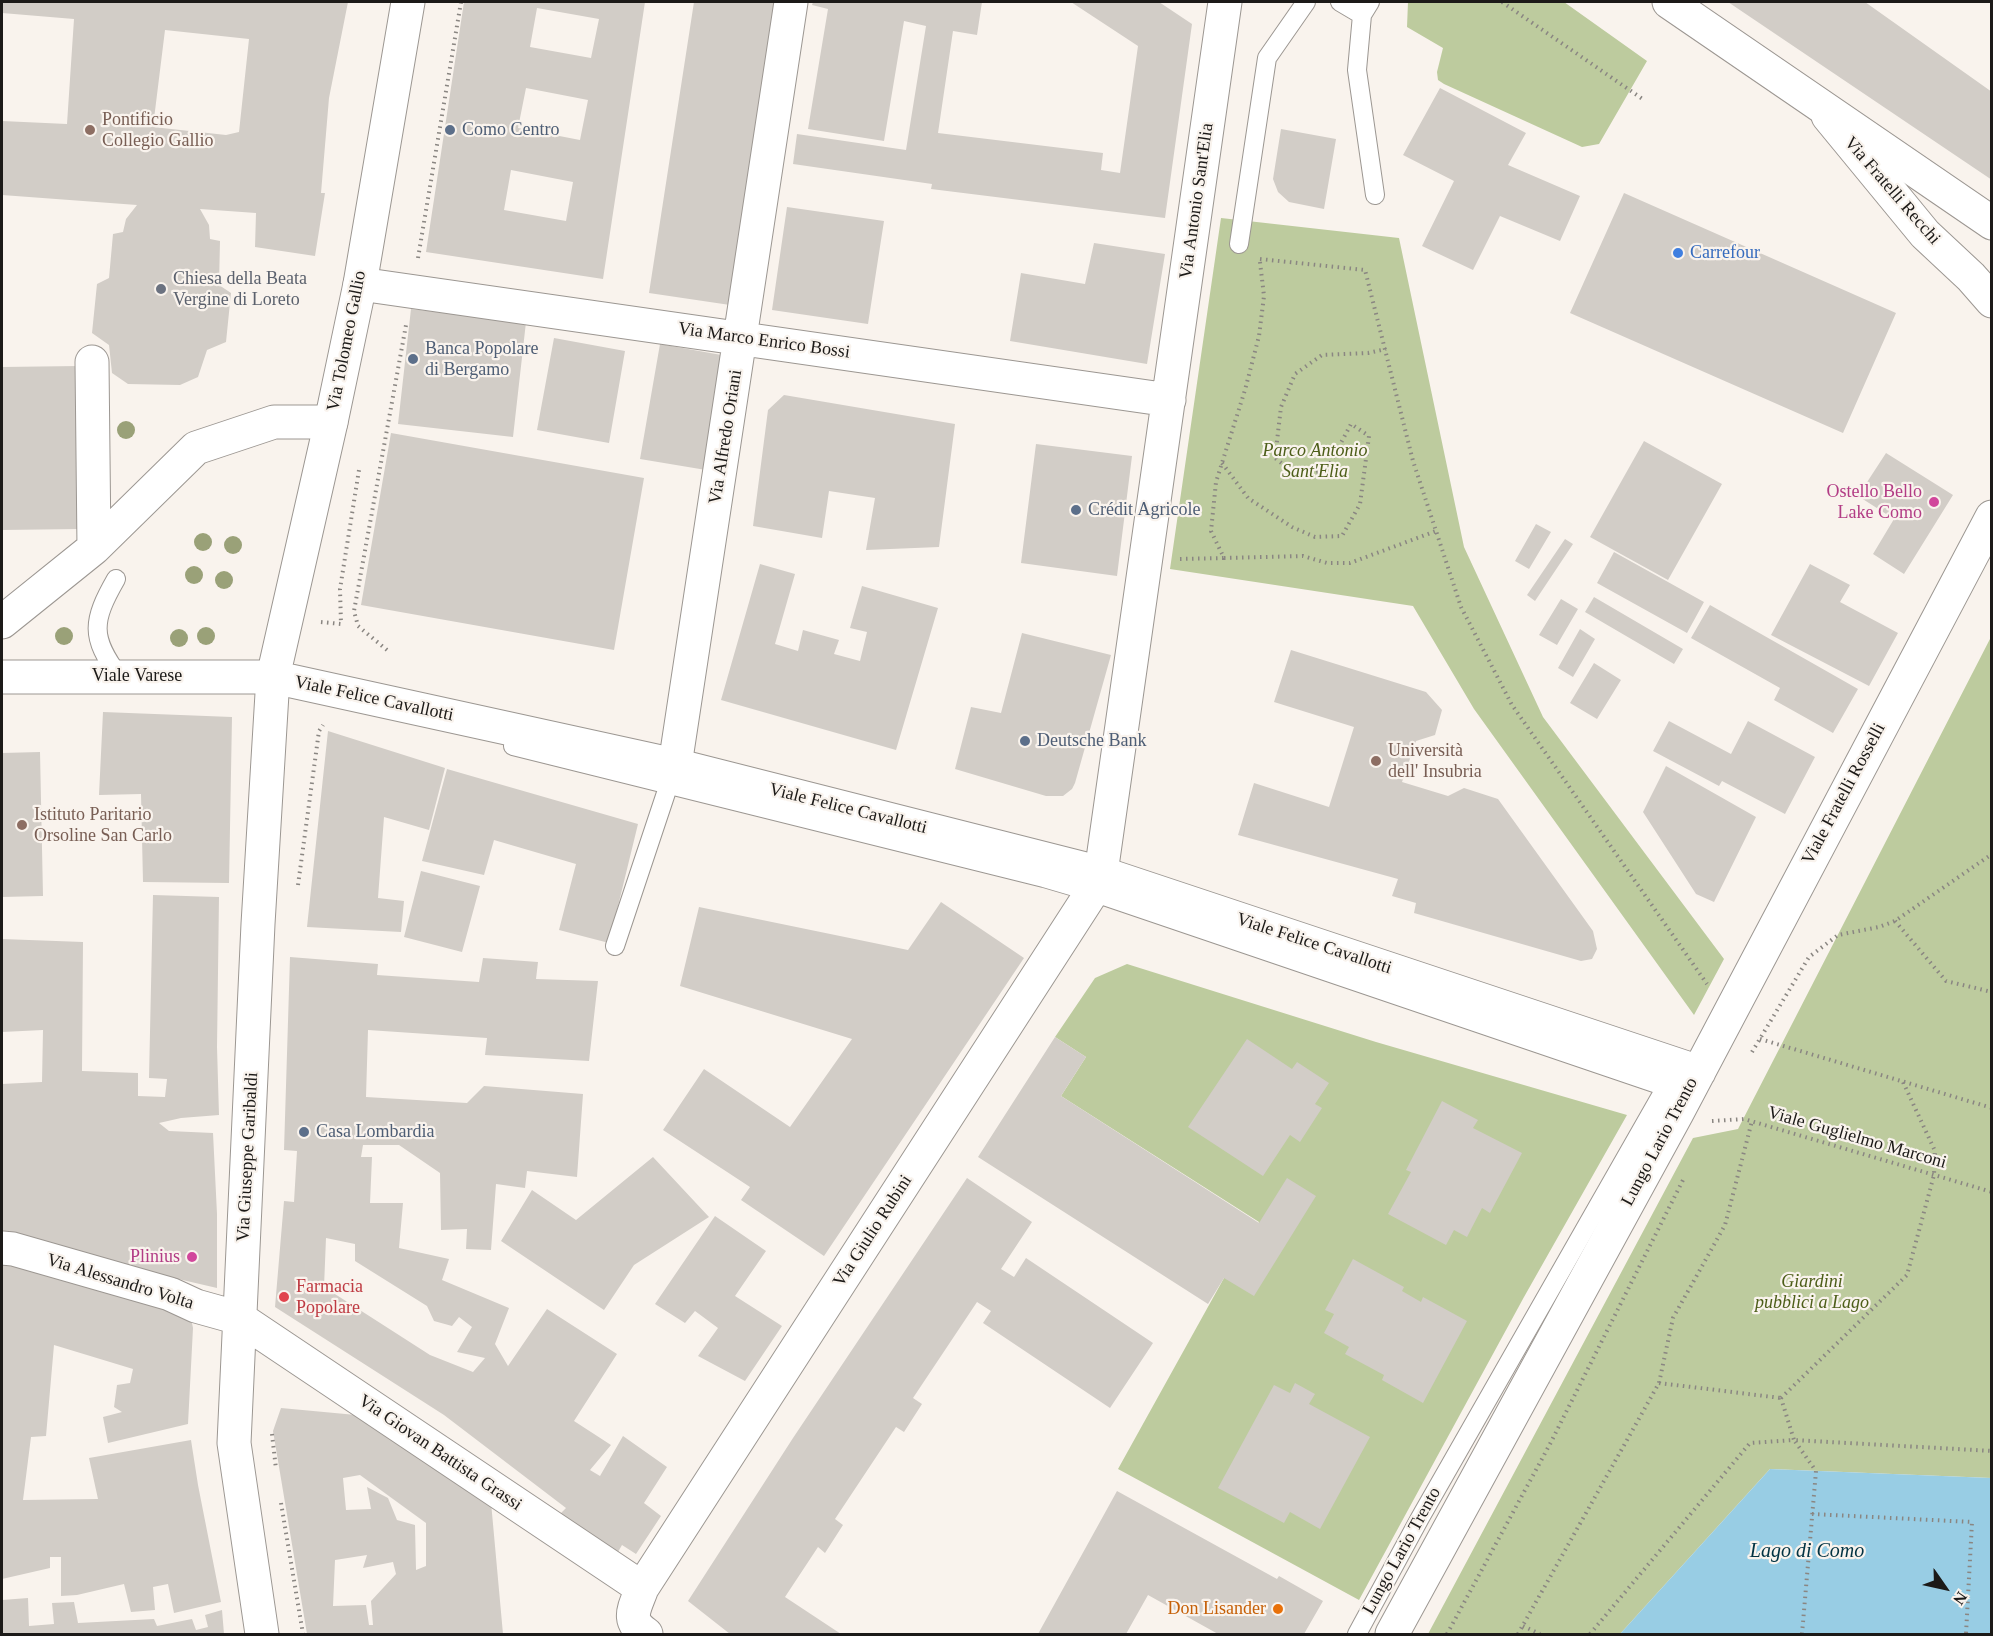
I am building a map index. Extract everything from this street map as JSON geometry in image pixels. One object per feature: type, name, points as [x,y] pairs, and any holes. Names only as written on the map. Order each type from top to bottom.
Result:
[{"type":"street","name":"Via Tolomeo Gallio","points":[[273,677],[360,284],[408,2]]},
{"type":"street","name":"Via Alfredo Oriani","points":[[672,775],[791,2]]},
{"type":"street","name":"Via Antonio Sant'Elia","points":[[1097,882],[1146,561],[1225,2]]},
{"type":"street","name":"Via Fratelli Recchi","points":[[1669,2],[1992,223]]},
{"type":"street","name":"Via Fratelli Recchi","points":[[1819,105],[1925,234],[1971,277],[1992,301]]},
{"type":"street","name":"Via Marco Enrico Bossi","points":[[360,284],[1169,400]]},
{"type":"street","points":[[92,362],[94,548]]},
{"type":"street","points":[[2,622],[94,548],[196,448],[274,422],[331,422]]},
{"type":"street","name":"Viale Fratelli Rosselli","points":[[1699,1072],[1992,517]]},
{"type":"street","name":"Viale Varese","points":[[2,677],[273,677]]},
{"type":"street","name":"Viale Felice Cavallotti","points":[[273,677],[1097,882],[1699,1072]]},
{"type":"street","name":"Via Giuseppe Garibaldi","points":[[262,1635],[234,1443],[258,924],[273,677]]},
{"type":"street","name":"Via Giulio Rubini","points":[[646,1635],[636,1627],[632,1615],[642,1588],[1097,882]]},
{"type":"street","name":"Lungo Lario Trento","points":[[1392,1635],[1699,1072]]},
{"type":"street","name":"Via Alessandro Volta","points":[[2,1248],[13,1249],[170,1294],[196,1306],[239,1318]]},
{"type":"street","name":"Via Giovan Battista Grassi","points":[[239,1318],[642,1588]]},
{"type":"lane","points":[[1239,244],[1267,58],[1306,2]]},
{"type":"lane","points":[[1340,2],[1366,8],[1358,70],[1376,195]]},
{"type":"lane","points":[[116,579],[102,604],[96,628],[103,654],[119,676]]},
{"type":"lane","points":[[615,946],[672,775]]},
{"type":"lane","name":"Viale Felice Cavallotti","points":[[1097,882],[1666,1087]]},
{"type":"lane","name":"Lungo Lario Trento","points":[[1357,1635],[1420,1518],[1666,1087],[1699,1072]]},
{"type":"path","points":[[387,650],[358,626],[354,611],[412,292],[461,2]]},
{"type":"path","points":[[1502,2],[1644,100]]},
{"type":"path","points":[[1224,558],[1211,531],[1216,482],[1259,336],[1264,296],[1261,248]]},
{"type":"path","points":[[1260,259],[1365,270],[1413,461],[1461,607],[1512,705],[1728,1014]]},
{"type":"path","points":[[1222,464],[1248,498],[1292,527],[1315,537],[1342,536],[1360,504],[1369,436],[1351,424],[1327,469],[1299,477],[1275,458],[1281,407],[1295,374],[1322,355],[1368,353],[1386,349]]},
{"type":"path","points":[[1146,561],[1303,556],[1327,563],[1350,563],[1436,531]]},
{"type":"path","points":[[1992,854],[1895,921],[1879,927],[1838,935],[1809,957],[1760,1039],[1992,1108]]},
{"type":"path","points":[[1895,921],[1946,981],[1992,992]]},
{"type":"path","points":[[1781,1398],[1907,1275],[1934,1174],[1935,1151],[1903,1082]]},
{"type":"path","name":"Viale Guglielmo Marconi","points":[[1708,1132],[1713,1121],[1744,1119],[1992,1192]]},
{"type":"path","points":[[1518,1635],[1659,1383],[1673,1318],[1725,1225],[1752,1121]]},
{"type":"path","points":[[1447,1635],[1550,1444],[1687,1173]]},
{"type":"path","points":[[1659,1383],[1781,1398]]},
{"type":"path","points":[[1781,1398],[1794,1440],[1816,1471],[1802,1635]]},
{"type":"path","points":[[271,1429],[277,1479]]},
{"type":"path","points":[[1590,1635],[1750,1443],[1794,1440],[1992,1451]]},
{"type":"path","points":[[281,1502],[303,1635]]},
{"type":"path","points":[[1812,1514],[1972,1522],[1966,1635]]},
{"type":"path","points":[[1522,1626],[1540,1635]]},
{"type":"green space","points":[[1408,2],[1564,2],[1647,61],[1599,144],[1582,147],[1438,80],[1437,72],[1443,48],[1407,27]]},
{"type":"green space","name":"Parco Antonio Sant'Elia","points":[[1221,218],[1399,238],[1464,547],[1543,717],[1724,959],[1694,1015],[1474,709],[1413,606],[1170,569]]},
{"type":"green space","name":"Giardini pubblici a Lago","points":[[1991,637],[1991,1478],[1770,1469],[1620,1634],[1428,1634],[1693,1138],[1738,1129]]},
{"type":"green space","points":[[1127,964],[1376,1042],[1627,1115],[1524,1297],[1359,1600],[1118,1469],[1224,1278],[1259,1222],[1061,1096],[1086,1057],[1055,1037],[1095,978]]},
{"type":"water","name":"Lago di Como","points":[[1770,1469],[1991,1478],[1991,1634],[1620,1634]]},
{"type":"building","name":"Pontificio Collegio Gallio","points":[[2,2],[348,2],[329,98],[321,193],[325,193],[315,256],[255,247],[256,213],[200,209],[209,225],[210,239],[220,241],[219,285],[231,293],[226,342],[207,350],[198,377],[180,385],[128,384],[112,373],[109,345],[92,333],[97,284],[109,278],[113,234],[123,232],[126,219],[137,205],[2,195],[2,121],[67,124],[74,19],[2,13]],"holes":[[[165,30],[249,39],[239,132],[226,135],[153,127]]]},
{"type":"building","points":[[464,2],[645,2],[603,279],[426,252]],"holes":[[[537,8],[599,19],[591,58],[530,47]],[[526,88],[588,100],[580,140],[518,128]],[[511,170],[573,182],[566,221],[504,210]]]},
{"type":"building","points":[[694,2],[776,2],[730,305],[649,293]]},
{"type":"building","points":[[813,2],[982,2],[977,35],[953,31],[938,133],[1103,153],[1101,170],[1120,173],[1138,46],[1071,2],[1159,2],[1192,24],[1165,218],[931,189],[932,184],[793,164],[797,134],[906,150],[926,26],[904,21],[884,141],[808,129],[828,9],[812,5]]},
{"type":"building","points":[[1728,2],[1865,2],[1992,92],[1992,180]]},
{"type":"building","points":[[1440,88],[1526,133],[1508,165],[1580,196],[1560,241],[1500,216],[1473,270],[1422,246],[1454,181],[1403,155]]},
{"type":"building","points":[[1281,129],[1336,139],[1324,209],[1289,202],[1278,192],[1273,179]]},
{"type":"building","name":"Carrefour","points":[[1624,193],[1896,313],[1843,433],[1570,313]]},
{"type":"building","points":[[787,207],[884,221],[868,324],[772,310]]},
{"type":"building","points":[[1094,243],[1165,254],[1147,364],[1010,341],[1021,273],[1085,284]]},
{"type":"building","points":[[411,309],[526,322],[513,437],[398,424]]},
{"type":"building","points":[[554,338],[625,351],[609,443],[537,430]]},
{"type":"building","points":[[660,344],[727,356],[706,470],[640,459]]},
{"type":"building","points":[[79,366],[80,529],[2,530],[2,367]]},
{"type":"building","points":[[784,395],[955,424],[939,547],[866,550],[875,498],[829,491],[822,538],[753,526],[768,410]]},
{"type":"building","points":[[391,433],[644,478],[614,650],[361,605]]},
{"type":"building","points":[[1644,441],[1722,484],[1668,580],[1590,537]]},
{"type":"building","name":"Crédit Agricole","points":[[1036,444],[1132,456],[1117,576],[1021,563]]},
{"type":"building","points":[[1886,453],[1953,495],[1904,574],[1873,554],[1894,519],[1858,496]]},
{"type":"building","points":[[1536,524],[1551,532],[1529,569],[1515,561]]},
{"type":"building","points":[[1565,539],[1573,544],[1535,601],[1527,595]]},
{"type":"building","points":[[1614,552],[1704,602],[1687,633],[1597,583]]},
{"type":"building","points":[[760,564],[795,574],[775,644],[798,651],[803,630],[839,640],[834,654],[860,661],[867,632],[850,628],[862,586],[938,608],[896,750],[721,700]]},
{"type":"building","points":[[1810,564],[1850,585],[1840,602],[1898,633],[1869,686],[1771,635]]},
{"type":"building","points":[[1594,597],[1683,649],[1674,664],[1585,612]]},
{"type":"building","points":[[1561,599],[1578,609],[1557,645],[1539,635]]},
{"type":"building","points":[[1710,605],[1858,689],[1833,733],[1774,700],[1780,688],[1691,638]]},
{"type":"building","points":[[1580,629],[1595,639],[1573,677],[1558,668]]},
{"type":"building","name":"Deutsche Bank","points":[[1022,633],[1111,655],[1075,783],[1072,789],[1063,796],[1046,796],[955,769],[971,707],[1001,713]]},
{"type":"building","points":[[1291,650],[1426,692],[1442,710],[1435,735],[1416,741],[1402,782],[1448,796],[1464,788],[1498,799],[1593,931],[1597,949],[1592,959],[1581,961],[1414,913],[1416,903],[1392,896],[1398,879],[1238,835],[1254,783],[1329,807],[1354,727],[1274,702]]},
{"type":"building","points":[[1594,663],[1621,680],[1597,719],[1570,703]]},
{"type":"building","points":[[103,712],[232,717],[229,883],[143,882],[141,794],[99,795]]},
{"type":"building","points":[[1669,721],[1731,754],[1748,721],[1815,757],[1785,814],[1722,781],[1719,786],[1653,751]]},
{"type":"building","points":[[328,731],[445,768],[429,830],[384,817],[378,898],[404,901],[401,932],[307,927]]},
{"type":"building","name":"Istituto Paritario Orsoline San Carlo","points":[[40,752],[43,896],[2,897],[2,753]]},
{"type":"building","points":[[1666,766],[1756,817],[1714,902],[1696,894],[1643,812]]},
{"type":"building","points":[[447,769],[638,824],[609,943],[559,930],[576,864],[494,840],[484,875],[422,861]]},
{"type":"building","points":[[421,871],[480,886],[462,952],[404,937]]},
{"type":"building","points":[[153,895],[219,897],[217,1047],[219,1115],[181,1118],[159,1123],[169,1131],[213,1133],[217,1214],[217,1288],[92,1259],[2,1242],[2,1084],[42,1082],[43,1030],[2,1032],[2,939],[83,942],[82,1071],[138,1073],[138,1096],[165,1097],[167,1079],[149,1078]]},
{"type":"building","points":[[941,902],[1024,958],[824,1256],[741,1200],[750,1187],[663,1130],[704,1069],[790,1127],[852,1039],[680,986],[699,907],[908,950]]},
{"type":"building","points":[[290,957],[378,964],[377,975],[479,982],[483,958],[538,962],[536,979],[598,981],[589,1061],[485,1055],[487,1038],[368,1030],[366,1097],[467,1103],[484,1086],[583,1094],[577,1177],[527,1171],[525,1188],[496,1184],[491,1250],[466,1249],[467,1229],[441,1230],[440,1173],[399,1145],[363,1145],[361,1157],[372,1157],[370,1203],[403,1203],[399,1248],[449,1259],[442,1280],[509,1308],[495,1344],[508,1366],[547,1309],[617,1354],[574,1421],[611,1445],[590,1470],[600,1476],[623,1436],[667,1467],[644,1503],[661,1516],[636,1554],[622,1545],[618,1552],[559,1515],[566,1508],[444,1415],[275,1307],[284,1201],[294,1202],[297,1151],[284,1150]],"holes":[[[326,1238],[355,1244],[355,1261],[427,1306],[434,1321],[452,1326],[459,1317],[472,1327],[457,1352],[485,1358],[473,1372],[430,1355],[324,1287]]]},
{"type":"building","points":[[1055,1037],[1086,1057],[1061,1096],[1259,1223],[1287,1178],[1316,1196],[1254,1296],[1224,1278],[1208,1304],[978,1157]]},
{"type":"building","points":[[1247,1039],[1292,1069],[1297,1062],[1329,1083],[1315,1104],[1322,1108],[1300,1142],[1290,1135],[1263,1176],[1188,1127]]},
{"type":"building","points":[[1442,1101],[1478,1120],[1473,1128],[1522,1153],[1490,1213],[1482,1208],[1467,1237],[1454,1230],[1446,1245],[1388,1214],[1411,1172],[1406,1170]]},
{"type":"building","points":[[653,1157],[709,1217],[634,1265],[604,1310],[501,1241],[532,1190],[576,1220]]},
{"type":"building","points":[[967,1178],[1032,1222],[1001,1269],[1014,1277],[1026,1258],[1153,1343],[1110,1408],[983,1323],[991,1311],[977,1302],[913,1398],[922,1404],[904,1432],[896,1427],[835,1519],[843,1525],[825,1553],[818,1547],[785,1597],[841,1634],[730,1634],[688,1601],[793,1438]]},
{"type":"building","points":[[715,1216],[766,1251],[735,1296],[782,1326],[745,1381],[698,1356],[718,1328],[695,1311],[685,1323],[655,1304]]},
{"type":"building","points":[[2,1258],[190,1313],[193,1328],[188,1424],[108,1443],[103,1417],[122,1412],[114,1407],[117,1385],[130,1383],[133,1369],[54,1345],[46,1436],[31,1437],[23,1500],[98,1499],[89,1458],[191,1440],[221,1602],[174,1613],[168,1584],[153,1587],[155,1610],[131,1612],[124,1584],[77,1595],[61,1596],[61,1557],[50,1557],[50,1568],[2,1579]]},
{"type":"building","points":[[1353,1259],[1404,1287],[1402,1291],[1421,1302],[1423,1297],[1467,1321],[1423,1403],[1382,1380],[1384,1375],[1345,1354],[1349,1347],[1324,1333],[1334,1314],[1325,1310]]},
{"type":"building","points":[[1295,1383],[1315,1394],[1309,1404],[1370,1437],[1320,1529],[1290,1512],[1284,1523],[1218,1488],[1274,1385],[1290,1393]]},
{"type":"building","points":[[281,1408],[356,1415],[491,1502],[503,1634],[307,1634],[273,1431]],"holes":[[[360,1475],[426,1523],[426,1566],[416,1570],[415,1525],[397,1520],[388,1498],[367,1487],[371,1509],[346,1510],[343,1478]],[[367,1555],[363,1568],[393,1562],[396,1574],[371,1601],[373,1625],[369,1625],[366,1605],[333,1606],[335,1560]]]},
{"type":"building","points":[[1117,1491],[1277,1579],[1279,1576],[1323,1601],[1304,1634],[1218,1634],[1148,1595],[1126,1634],[1038,1634]]},
{"type":"building","points":[[28,1598],[29,1626],[54,1624],[52,1603],[74,1602],[78,1623],[154,1619],[157,1626],[192,1619],[196,1630],[208,1627],[205,1615],[222,1610],[224,1634],[2,1634],[2,1600]]},
{"type":"place","name":"Pontificio Collegio Gallio","points":[[90,130]]},
{"type":"place","name":"Como Centro","points":[[450,130]]},
{"type":"place","name":"Carrefour","points":[[1678,253]]},
{"type":"place","name":"Chiesa della Beata Vergine di Loreto","points":[[161,289]]},
{"type":"place","name":"Banca Popolare di Bergamo","points":[[413,359]]},
{"type":"place","name":"Ostello Bello Lake Como","points":[[1934,502]]},
{"type":"place","name":"Crédit Agricole","points":[[1076,510]]},
{"type":"place","name":"Deutsche Bank","points":[[1025,741]]},
{"type":"place","name":"Università dell' Insubria","points":[[1376,761]]},
{"type":"place","name":"Istituto Paritario Orsoline San Carlo","points":[[22,825]]},
{"type":"place","name":"Casa Lombardia","points":[[304,1132]]},
{"type":"place","name":"Plinius","points":[[192,1257]]},
{"type":"place","name":"Farmacia Popolare","points":[[284,1297]]},
{"type":"place","name":"Don Lisander","points":[[1278,1609]]}]
